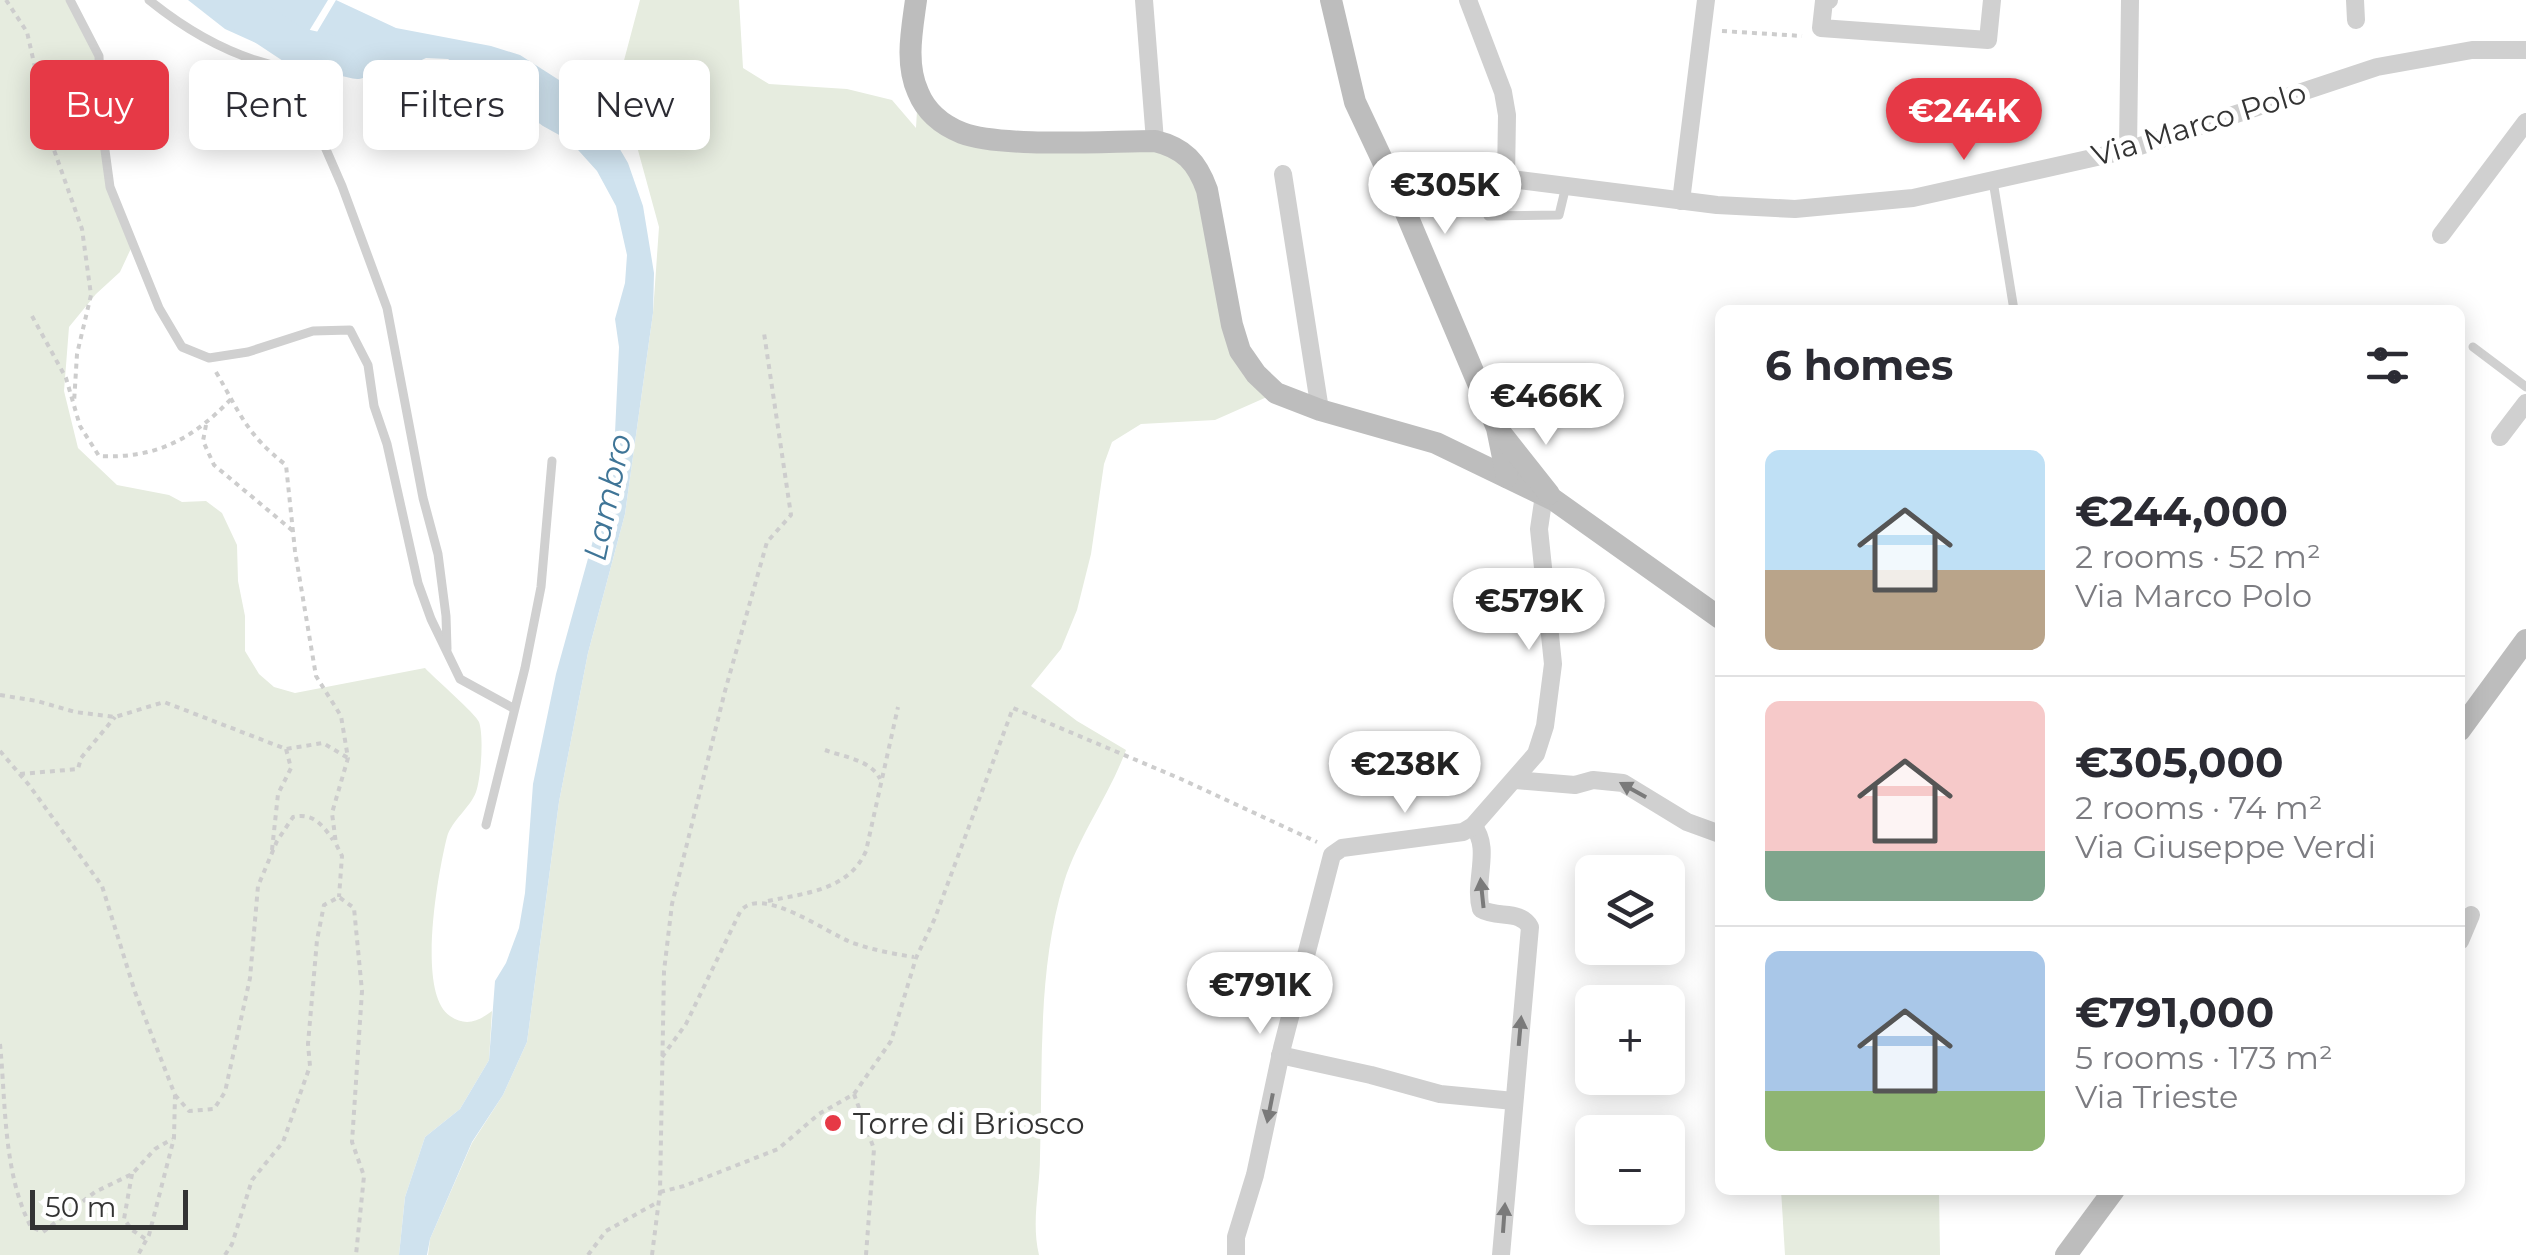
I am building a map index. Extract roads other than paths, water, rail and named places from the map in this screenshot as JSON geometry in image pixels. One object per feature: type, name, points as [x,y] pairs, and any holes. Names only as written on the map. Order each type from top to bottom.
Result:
[{"type":"street","points":[[916,0],[912,72],[918,93],[930,112],[946,125],[966,135],[1005,139],[1154,141],[1173,146],[1199,168],[1207,190],[1232,324],[1246,362],[1276,393],[1320,410],[1436,443],[1549,498],[1715,614]]},
{"type":"street","points":[[1144,0],[1154,141]]},
{"type":"street","points":[[1332,0],[1355,102],[1497,428],[1507,478]]},
{"type":"street","points":[[1468,0],[1508,115],[1506,178]]},
{"type":"street","points":[[1681,201],[1706,0]]},
{"type":"street","points":[[1829,0],[1824,1],[1821,28],[1988,40],[1992,0]]},
{"type":"street","points":[[2128,150],[2130,0]]},
{"type":"street","points":[[2356,0],[2356,20]]},
{"type":"street","name":"Via Marco Polo","points":[[1395,188],[1428,176],[1464,173],[1681,201],[1795,209],[1913,198],[2128,150],[2377,67],[2472,50],[2526,50]]},
{"type":"street","points":[[2441,235],[2526,122]]},
{"type":"street","points":[[1283,174],[1320,410]]},
{"type":"street","points":[[2500,437],[2526,403]]},
{"type":"street","points":[[1497,428],[1549,498]]},
{"type":"street","points":[[1236,1255],[1236,1237],[1255,1174],[1280,1055],[1337,851],[1449,836],[1479,820],[1536,754],[1550,696],[1552,635],[1539,529],[1549,498]]},
{"type":"street","points":[[2465,723],[2526,640]]},
{"type":"street","points":[[1516,780],[1575,786],[1593,780],[1624,782],[1687,822],[1715,832]]},
{"type":"street","points":[[1479,820],[1481,908],[1486,913],[1518,916],[1530,928],[1501,1255]]},
{"type":"street","points":[[2465,929],[2471,914]]},
{"type":"street","points":[[1280,1055],[1440,1094],[1514,1101]]},
{"type":"street","points":[[2066,1255],[2110,1195]]},
{"type":"lane","points":[[70,0],[98,56],[110,187],[160,308],[182,347],[209,358],[248,352],[313,330],[350,330],[368,366],[374,406],[387,444],[418,582],[447,652],[460,679],[513,708]]},
{"type":"lane","points":[[149,0],[184,28],[260,64],[291,70],[342,186],[387,308],[422,498],[438,554],[447,652]]},
{"type":"lane","points":[[1994,182],[2013,305]]},
{"type":"lane","points":[[1488,216],[1559,215],[1566,186]]},
{"type":"lane","points":[[2473,346],[2526,387]]},
{"type":"lane","points":[[486,825],[541,588],[552,461]]},
{"type":"water","points":[[188,0],[328,0],[292,59],[225,29]]},
{"type":"water","points":[[336,0],[396,28],[491,46],[528,60],[363,60],[363,74],[343,69],[343,60],[301,59]]},
{"type":"water","points":[[539,67],[559,80],[559,135],[539,123]]},
{"type":"water","points":[[578,150],[620,150],[643,206],[654,273],[653,313],[625,514],[588,653],[559,802],[527,1042],[503,1095],[472,1142],[430,1239],[427,1255],[399,1255],[405,1197],[425,1137],[460,1109],[489,1060],[495,981],[519,928],[525,893],[533,784],[556,674],[597,526],[615,433],[619,347],[615,319],[625,283],[627,255],[616,206],[597,171]]},
{"type":"waterway","name":"Lambro","points":[[225,0],[295,46],[357,60]]},
{"type":"place","name":"Torre di Briosco","points":[[833,1123]]}]
